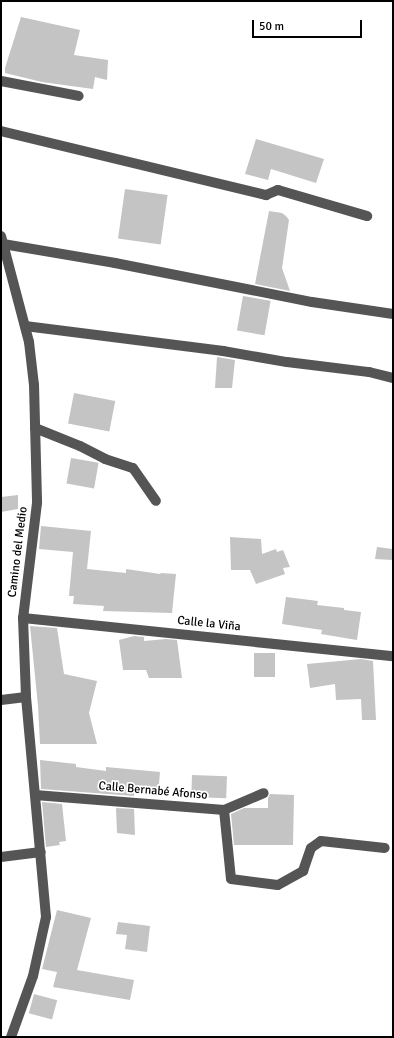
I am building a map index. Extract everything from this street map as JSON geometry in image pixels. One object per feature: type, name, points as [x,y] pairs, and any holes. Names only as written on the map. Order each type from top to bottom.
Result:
[{"type":"street","points":[[1,81],[79,96]]},
{"type":"street","points":[[1,130],[266,195],[278,190],[367,216]]},
{"type":"street","points":[[2,240],[312,302],[393,314]]},
{"type":"street","name":"Camino del Medio","points":[[2,240],[5,267],[25,326],[34,385],[37,503],[23,618],[26,697],[46,917],[33,976],[11,1037]]},
{"type":"street","points":[[25,326],[223,351],[287,362],[369,372],[393,378]]},
{"type":"street","points":[[35,428],[80,446],[104,459],[133,468],[156,501]]},
{"type":"street","name":"Calle la Viña","points":[[23,618],[393,656]]},
{"type":"street","points":[[1,700],[26,697]]},
{"type":"street","name":"Calle Bernabé Afonso","points":[[35,795],[224,810],[264,793]]},
{"type":"street","points":[[224,810],[231,879],[278,885],[303,871],[310,848],[321,842],[385,848]]},
{"type":"street","points":[[1,857],[41,852]]},
{"type":"building","points":[[21,17],[80,30],[74,55],[108,60],[107,80],[95,77],[93,89],[42,82],[5,73],[5,68]]},
{"type":"building","points":[[256,139],[324,159],[316,183],[271,169],[268,180],[245,174]]},
{"type":"building","points":[[125,189],[168,195],[161,244],[118,239]]},
{"type":"building","points":[[269,211],[282,213],[289,220],[282,268],[290,291],[255,284]]},
{"type":"building","points":[[243,296],[271,301],[264,335],[237,330]]},
{"type":"building","points":[[217,357],[235,360],[232,388],[215,388]]},
{"type":"building","points":[[74,393],[115,401],[109,431],[68,423]]},
{"type":"building","points":[[71,458],[99,463],[94,488],[66,484]]},
{"type":"building","points":[[18,495],[18,509],[1,512],[1,497]]},
{"type":"building","points":[[41,526],[91,531],[87,569],[126,573],[126,569],[160,574],[176,574],[172,613],[103,611],[104,606],[73,604],[74,596],[69,596],[73,552],[39,549]]},
{"type":"building","points":[[230,537],[261,539],[262,554],[276,549],[277,552],[283,550],[290,567],[283,568],[285,574],[256,584],[250,570],[231,570]]},
{"type":"building","points":[[377,547],[393,549],[393,560],[375,559]]},
{"type":"building","points":[[286,597],[318,601],[317,605],[344,608],[344,610],[361,612],[357,640],[321,634],[322,630],[282,624]]},
{"type":"building","points":[[30,626],[57,628],[64,674],[97,681],[89,713],[97,744],[40,744],[38,706]]},
{"type":"building","points":[[134,636],[144,637],[144,641],[166,639],[177,640],[182,678],[149,678],[146,670],[123,670],[119,640]]},
{"type":"building","points":[[254,653],[275,653],[275,677],[254,677]]},
{"type":"building","points":[[361,659],[373,661],[376,720],[362,720],[361,699],[336,700],[335,684],[310,688],[307,664]]},
{"type":"building","points":[[40,760],[76,764],[76,767],[106,771],[106,767],[160,772],[158,796],[134,793],[134,796],[41,789]]},
{"type":"building","points":[[192,775],[227,776],[226,798],[191,797]]},
{"type":"building","points":[[270,794],[294,795],[293,845],[234,845],[231,814],[244,808],[268,808],[268,798]]},
{"type":"building","points":[[42,802],[62,804],[66,841],[59,842],[60,845],[46,847]]},
{"type":"building","points":[[116,808],[134,809],[135,835],[117,833]]},
{"type":"building","points":[[57,910],[91,918],[77,970],[134,980],[130,1000],[53,987],[57,972],[42,969]]},
{"type":"building","points":[[118,922],[150,926],[147,952],[125,949],[127,935],[116,934]]},
{"type":"building","points":[[34,994],[57,1000],[52,1020],[29,1013]]}]
